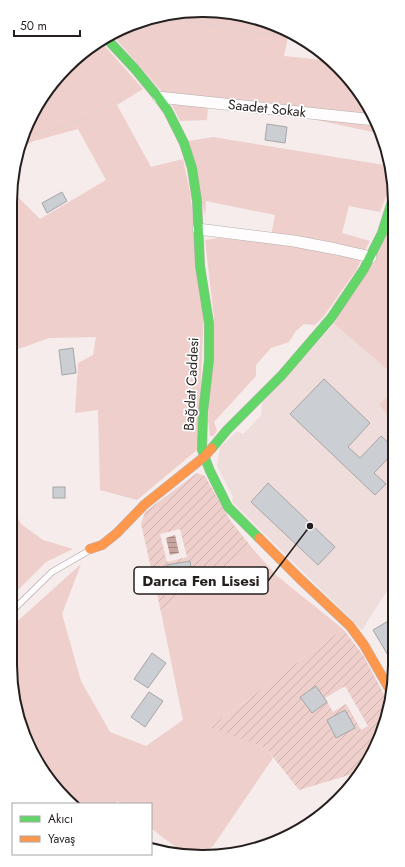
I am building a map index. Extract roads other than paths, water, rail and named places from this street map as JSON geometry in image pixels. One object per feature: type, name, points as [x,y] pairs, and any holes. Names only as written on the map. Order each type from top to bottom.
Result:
[{"type":"street","name":"Bağdat Caddesi","points":[[112,41],[168,111],[184,143],[192,168],[196,201],[200,266],[208,323],[209,360],[203,420],[202,450],[204,457],[228,507],[300,579],[350,626],[364,645],[387,684]]},
{"type":"street","name":"Saadet Sokak","points":[[158,97],[369,119]]},
{"type":"street","points":[[90,550],[102,545],[117,533],[144,505],[204,457],[227,430],[282,375],[331,318],[351,289],[371,257],[382,233],[388,214]]},
{"type":"street","points":[[198,229],[294,241],[371,257]]},
{"type":"lane","points":[[17,605],[52,572],[90,550]]},
{"type":"place","name":"Darıca Fen Lisesi","points":[[310,526]]}]
